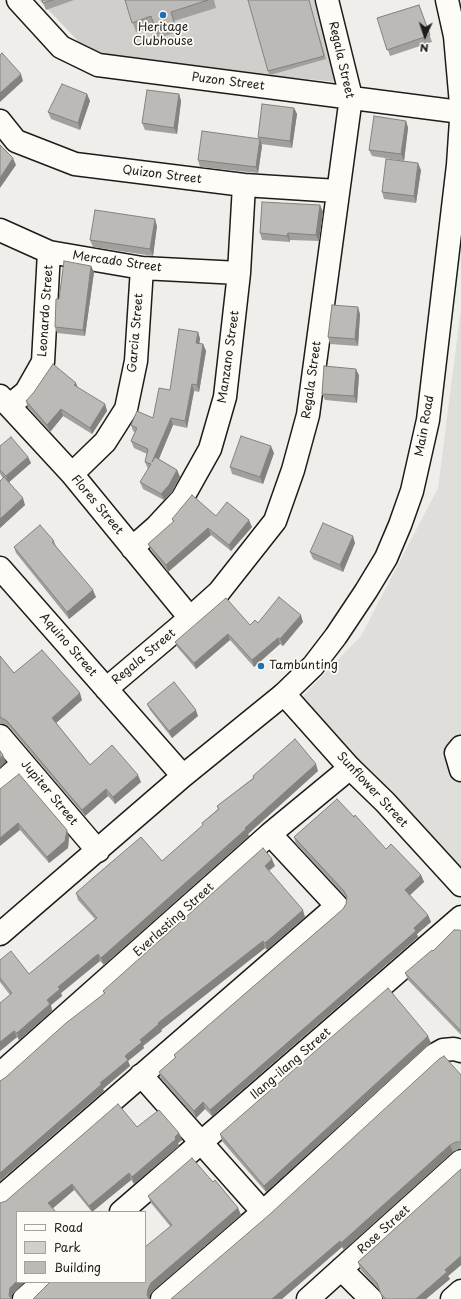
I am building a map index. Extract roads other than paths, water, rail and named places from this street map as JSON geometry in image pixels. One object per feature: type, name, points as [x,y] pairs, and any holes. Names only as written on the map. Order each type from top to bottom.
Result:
[{"type":"street","name":"Puzon Street","points":[[18,0],[61,47],[98,65],[461,112]]},
{"type":"street","name":"Regala Street","points":[[106,689],[219,592],[275,521],[293,470],[308,415],[337,191],[351,97],[327,0]]},
{"type":"street","points":[[447,0],[454,36],[461,104]]},
{"type":"street","name":"Main Road","points":[[0,934],[98,851],[183,776],[284,694],[312,666],[336,636],[386,558],[412,491],[428,420],[460,166],[461,120]]},
{"type":"street","name":"Quizon Street","points":[[0,121],[16,141],[75,164],[244,185],[337,191]]},
{"type":"street","name":"Manzano Street","points":[[132,548],[156,528],[182,499],[210,449],[225,397],[239,273],[244,185]]},
{"type":"street","name":"Mercado Street","points":[[0,230],[50,252],[142,268],[239,273]]},
{"type":"street","name":"Leonardo Street","points":[[5,401],[26,392],[43,362],[50,252]]},
{"type":"street","name":"Garcia Street","points":[[72,474],[105,442],[126,409],[136,361],[142,268]]},
{"type":"street","name":"Flores Street","points":[[5,401],[72,474],[190,618]]},
{"type":"street","name":"Aquino Street","points":[[0,568],[183,776]]},
{"type":"street","name":"Sunflower Street","points":[[284,694],[350,768],[385,802],[461,885]]},
{"type":"street","name":"Jupiter Street","points":[[0,736],[98,851]]},
{"type":"street","points":[[461,747],[456,753],[461,770]]},
{"type":"street","points":[[0,784],[23,763]]},
{"type":"street","name":"Everlasting Street","points":[[0,1074],[270,834],[350,768]]},
{"type":"street","points":[[0,1198],[337,906],[270,834]]},
{"type":"street","name":"Ilang-ilang Street","points":[[123,1211],[201,1141],[461,917]]},
{"type":"street","points":[[162,1299],[263,1212],[434,1056],[443,1050],[454,1049],[461,1051]]},
{"type":"street","points":[[141,1075],[263,1212]]},
{"type":"street","name":"Rose Street","points":[[308,1299],[461,1161]]},
{"type":"street","points":[[341,1269],[371,1299]]},
{"type":"street","points":[[24,1299],[42,1283]]},
{"type":"street","points":[[452,1299],[461,1291]]},
{"type":"place","name":"Heritage Clubhouse","points":[[163,15]]},
{"type":"place","name":"Tambunting","points":[[261,666]]}]
